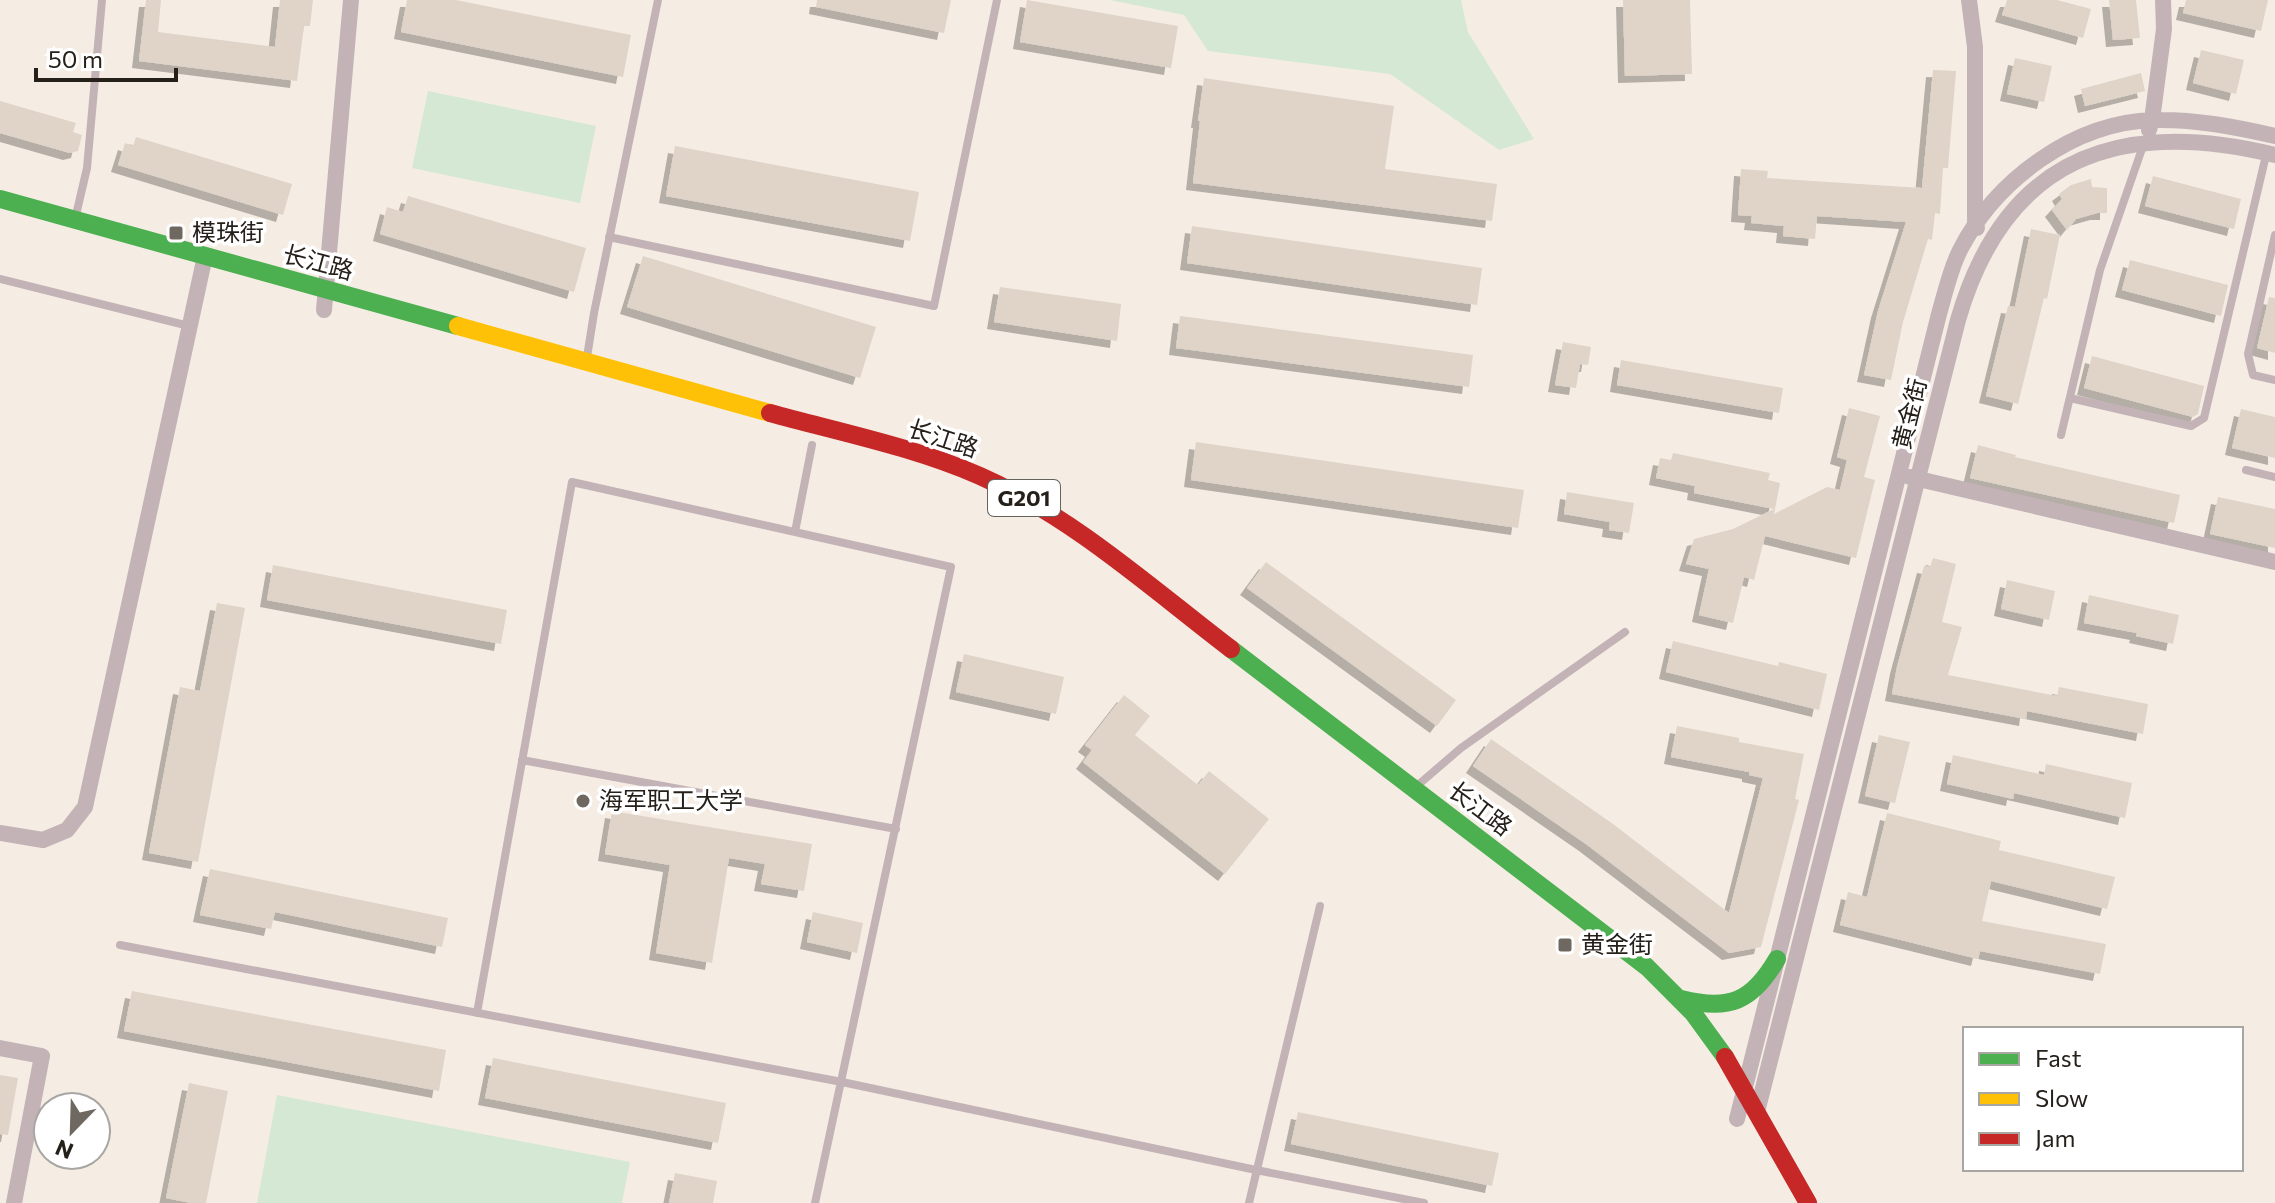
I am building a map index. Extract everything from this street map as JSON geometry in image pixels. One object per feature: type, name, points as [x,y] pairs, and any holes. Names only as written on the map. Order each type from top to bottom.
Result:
[{"type":"highway","name":"长江路","points":[[0,199],[925,456],[980,476],[1033,503],[1079,532],[1647,967],[1681,999],[1706,1029],[1808,1203]]},
{"type":"highway","points":[[181,270],[207,278]]},
{"type":"highway","name":"长江路","points":[[317,308],[344,316]]},
{"type":"highway","points":[[1681,999],[1701,1005],[1721,1005],[1740,1000],[1755,991],[1768,977],[1777,959]]},
{"type":"highway","points":[[1722,1092],[1741,1124]]},
{"type":"street","points":[[317,308],[326,290],[351,0]]},
{"type":"street","points":[[1969,0],[1975,47],[1975,226],[1991,240]]},
{"type":"street","points":[[2144,142],[2152,120],[2164,29],[2163,0]]},
{"type":"street","name":"黄金街","points":[[1741,1124],[1744,1090],[1949,280],[1960,252],[1975,226],[2024,173],[2056,149],[2087,133],[2152,120],[2190,121],[2273,135]]},
{"type":"street","name":"黄金街","points":[[1757,1113],[1967,289],[1991,240],[2008,215],[2033,189],[2062,167],[2088,155],[2144,142],[2192,141],[2271,154]]},
{"type":"street","points":[[0,833],[43,840],[67,830],[85,807],[190,327],[207,278],[205,256]]},
{"type":"street","points":[[1899,475],[2275,562]]},
{"type":"street","points":[[0,1048],[42,1056],[14,1203]]},
{"type":"street","points":[[1741,1124],[1757,1113]]},
{"type":"lane","points":[[75,220],[87,168],[102,0]]},
{"type":"lane","points":[[587,362],[594,313],[658,0]]},
{"type":"lane","points":[[609,237],[934,306],[997,0]]},
{"type":"lane","points":[[2070,398],[2191,426],[2204,418],[2271,154],[2273,135]]},
{"type":"lane","points":[[2061,435],[2100,270],[2144,142]]},
{"type":"lane","points":[[2275,235],[2248,354],[2253,375],[2275,380]]},
{"type":"lane","points":[[0,279],[190,327]]},
{"type":"lane","points":[[795,532],[812,445]]},
{"type":"lane","points":[[2246,470],[2275,477]]},
{"type":"lane","points":[[477,1013],[572,482],[951,567],[815,1203]]},
{"type":"lane","points":[[1414,789],[1461,748],[1625,632]]},
{"type":"lane","points":[[522,760],[896,829]]},
{"type":"lane","points":[[1249,1203],[1320,906]]},
{"type":"lane","points":[[120,945],[842,1082],[1424,1203]]},
{"type":"green space","points":[[1110,0],[1461,0],[1468,32],[1534,139],[1499,150],[1390,74],[1208,51],[1184,15]]},
{"type":"green space","points":[[428,91],[596,126],[580,203],[412,168]]},
{"type":"green space","points":[[277,1095],[630,1162],[622,1203],[257,1203]]},
{"type":"building","points":[[146,0],[161,0],[158,32],[275,47],[280,0],[313,0],[310,26],[304,26],[297,81],[139,61]]},
{"type":"building","points":[[407,0],[456,0],[631,35],[623,77],[401,32]]},
{"type":"building","points":[[817,0],[951,0],[944,33],[816,7]]},
{"type":"building","points":[[1027,0],[1178,26],[1171,68],[1020,42]]},
{"type":"building","points":[[1623,0],[1690,0],[1692,74],[1625,76]]},
{"type":"building","points":[[2007,0],[2057,0],[2091,9],[2083,38],[2002,15]]},
{"type":"building","points":[[2109,0],[2136,0],[2140,38],[2113,40]]},
{"type":"building","points":[[2186,0],[2268,0],[2261,31],[2183,13]]},
{"type":"building","points":[[2201,50],[2244,60],[2236,94],[2193,83]]},
{"type":"building","points":[[2015,58],[2052,66],[2044,102],[2007,94]]},
{"type":"building","points":[[1933,70],[1956,71],[1948,168],[1943,168],[1940,214],[1935,213],[1932,240],[1928,239],[1903,322],[1891,380],[1864,375],[1878,311],[1906,222],[1817,216],[1815,239],[1783,236],[1784,226],[1751,223],[1752,216],[1738,215],[1741,169],[1768,171],[1767,178],[1922,188]]},
{"type":"building","points":[[2141,73],[2145,91],[2085,106],[2081,89]]},
{"type":"building","points":[[1204,78],[1394,106],[1385,169],[1497,184],[1492,221],[1193,183]]},
{"type":"building","points":[[0,101],[76,123],[73,132],[82,135],[78,151],[70,153],[0,133]]},
{"type":"building","points":[[136,137],[292,184],[283,215],[118,165],[125,143],[133,146]]},
{"type":"building","points":[[675,146],[919,192],[910,241],[666,196]]},
{"type":"building","points":[[2153,176],[2241,199],[2234,229],[2145,206]]},
{"type":"building","points":[[2091,179],[2092,187],[2107,188],[2107,213],[2076,219],[2067,230],[2052,210],[2062,199],[2059,194],[2071,185]]},
{"type":"building","points":[[408,196],[586,248],[574,292],[380,234],[387,207],[403,212]]},
{"type":"building","points":[[1192,226],[1482,268],[1477,305],[1187,263]]},
{"type":"building","points":[[2031,229],[2060,235],[2047,299],[2044,298],[2018,404],[1986,396],[2008,306],[2015,307]]},
{"type":"building","points":[[643,256],[876,327],[860,378],[627,307]]},
{"type":"building","points":[[2130,260],[2228,285],[2221,316],[2122,290]]},
{"type":"building","points":[[1000,287],[1121,304],[1117,341],[994,322]]},
{"type":"building","points":[[2269,297],[2275,298],[2275,353],[2257,348]]},
{"type":"building","points":[[1180,316],[1473,355],[1469,387],[1176,348]]},
{"type":"building","points":[[1563,342],[1591,347],[1588,365],[1580,364],[1576,388],[1555,385]]},
{"type":"building","points":[[2092,356],[2204,386],[2198,414],[2193,417],[2084,388]]},
{"type":"building","points":[[1621,360],[1783,388],[1779,413],[1617,385]]},
{"type":"building","points":[[1849,408],[1880,416],[1864,477],[1875,480],[1856,558],[1765,536],[1754,580],[1744,577],[1733,623],[1699,615],[1709,569],[1686,564],[1694,539],[1733,529],[1774,509],[1694,493],[1695,486],[1656,478],[1660,458],[1671,460],[1673,453],[1770,473],[1768,480],[1780,483],[1774,514],[1827,487],[1840,490],[1847,460],[1837,457]]},
{"type":"building","points":[[2241,409],[2275,417],[2275,458],[2232,448]]},
{"type":"building","points":[[1196,442],[1524,490],[1518,528],[1191,480]]},
{"type":"building","points":[[1978,445],[2015,457],[2180,495],[2174,523],[1970,478]]},
{"type":"building","points":[[1567,492],[1634,503],[1629,533],[1609,530],[1610,522],[1564,514]]},
{"type":"building","points":[[2218,497],[2275,509],[2275,548],[2210,534]]},
{"type":"building","points":[[1933,558],[1956,564],[1942,622],[1962,627],[1948,675],[2057,696],[2059,687],[2148,704],[2143,734],[2027,711],[2026,719],[1892,694],[1924,566],[1930,567]]},
{"type":"building","points":[[1266,562],[1456,700],[1437,726],[1247,588]]},
{"type":"building","points":[[273,565],[507,610],[501,644],[267,600]]},
{"type":"building","points":[[2007,580],[2055,591],[2049,620],[2001,609]]},
{"type":"building","points":[[2089,595],[2179,615],[2173,644],[2136,636],[2137,633],[2084,623]]},
{"type":"building","points":[[217,603],[245,608],[198,862],[149,853],[180,687],[200,691]]},
{"type":"building","points":[[1673,641],[1778,666],[1779,662],[1827,674],[1819,710],[1666,672]]},
{"type":"building","points":[[964,654],[1064,677],[1056,714],[956,692]]},
{"type":"building","points":[[1124,695],[1150,716],[1135,735],[1198,785],[1209,771],[1269,819],[1225,874],[1083,762],[1092,750],[1085,745]]},
{"type":"building","points":[[1677,726],[1804,754],[1795,799],[1799,800],[1761,947],[1729,953],[1586,844],[1473,766],[1491,739],[1613,824],[1729,913],[1763,778],[1749,775],[1749,772],[1671,757]]},
{"type":"building","points":[[1879,735],[1910,742],[1895,803],[1865,796]]},
{"type":"building","points":[[1953,755],[2044,775],[2046,764],[2132,783],[2125,818],[2014,793],[2013,799],[1947,784]]},
{"type":"building","points":[[612,811],[812,844],[804,891],[761,884],[765,864],[729,858],[712,963],[656,953],[670,865],[605,854]]},
{"type":"building","points":[[1887,813],[2001,841],[1999,850],[2115,877],[2107,909],[1991,881],[1982,921],[2106,944],[2100,974],[1980,951],[1978,959],[1840,925],[1848,892],[1867,897]]},
{"type":"building","points":[[210,869],[448,918],[442,947],[275,912],[271,929],[200,915]]},
{"type":"building","points":[[813,912],[863,923],[857,953],[807,942]]},
{"type":"building","points":[[132,991],[446,1050],[439,1091],[124,1031]]},
{"type":"building","points":[[493,1058],[726,1103],[718,1143],[485,1098]]},
{"type":"building","points":[[0,1075],[18,1078],[8,1135],[0,1134]]},
{"type":"building","points":[[189,1083],[228,1091],[206,1203],[166,1198]]},
{"type":"building","points":[[1298,1112],[1499,1153],[1492,1186],[1291,1144]]},
{"type":"building","points":[[675,1173],[717,1181],[713,1203],[669,1203]]},
{"type":"traffic: fast","points":[[0,199],[458,326]]},
{"type":"traffic: fast","points":[[1231,649],[1647,967],[1693,1013],[1725,1057]]},
{"type":"traffic: fast","points":[[1681,999],[1713,1004],[1738,1000],[1758,985],[1777,959]]},
{"type":"traffic: slow","points":[[458,326],[770,413]]},
{"type":"traffic: jam","points":[[770,413],[929,457],[1014,493],[1110,555],[1231,649]]},
{"type":"traffic: jam","points":[[1725,1057],[1808,1203]]},
{"type":"place","name":"模珠街","points":[[176,233]]},
{"type":"place","name":"海军职工大学","points":[[583,801]]},
{"type":"place","name":"黄金街","points":[[1565,945]]}]
